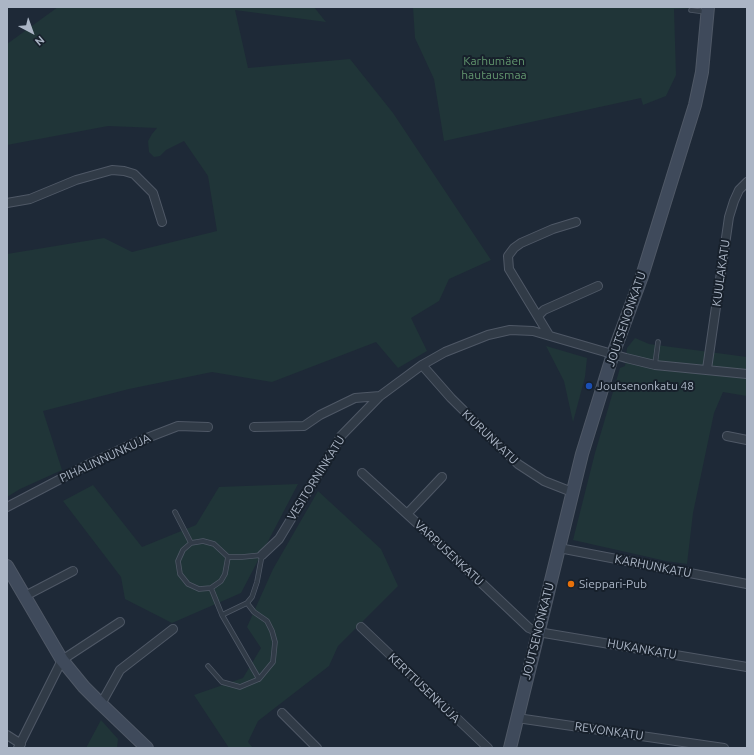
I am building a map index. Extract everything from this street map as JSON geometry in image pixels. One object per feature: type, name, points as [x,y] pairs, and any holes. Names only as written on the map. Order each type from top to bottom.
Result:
[{"type":"main road","name":"JOUTSENONKATU","points":[[510,748],[582,454],[613,354],[642,276],[689,125],[702,72],[708,10]]},
{"type":"main road","points":[[7,566],[62,660],[84,687],[147,748]]},
{"type":"street","points":[[7,203],[30,198],[76,180],[112,170],[124,171],[134,174],[153,193],[162,222]]},
{"type":"street","name":"KUULAKATU","points":[[707,369],[729,217],[739,190],[747,182]]},
{"type":"street","points":[[549,335],[509,269],[508,256],[514,248],[521,243],[553,229],[576,222]]},
{"type":"street","points":[[538,316],[544,310],[598,286]]},
{"type":"street","name":"VESITORNINKATU","points":[[262,554],[279,539],[341,436],[380,396],[422,365],[445,352],[481,338],[510,330],[533,331],[655,365],[747,374]]},
{"type":"street","name":"KIURUNKATU","points":[[422,365],[451,398],[518,464],[544,481],[572,492]]},
{"type":"street","points":[[254,426],[304,426],[320,415],[356,398],[380,396]]},
{"type":"street","name":"PIHALINNUNKUJA","points":[[7,506],[134,442],[178,426],[208,427]]},
{"type":"street","points":[[727,436],[747,440]]},
{"type":"street","name":"VARPUSENKATU","points":[[362,473],[529,628],[538,632]]},
{"type":"street","points":[[407,514],[442,477]]},
{"type":"street","name":"KARHUNKATU","points":[[559,548],[747,584]]},
{"type":"street","points":[[24,596],[73,571]]},
{"type":"street","points":[[7,735],[19,746],[62,660],[120,622]]},
{"type":"street","name":"KERTTUSENKUJA","points":[[361,627],[488,748]]},
{"type":"street","points":[[101,704],[120,670],[173,630]]},
{"type":"street","name":"HUKANKATU","points":[[538,632],[747,667]]},
{"type":"street","points":[[282,713],[317,748]]},
{"type":"street","name":"REVONKATU","points":[[517,718],[724,748]]},
{"type":"lane","points":[[691,10],[708,10]]},
{"type":"lane","points":[[655,365],[658,342]]},
{"type":"lane","points":[[175,512],[191,543]]},
{"type":"lane","points":[[222,615],[247,604],[252,597],[257,582],[262,554],[242,557],[228,557],[214,544],[203,541],[191,543],[183,550],[178,561],[180,574],[188,584],[199,589],[211,588],[221,581],[225,574],[228,557]]},
{"type":"lane","points":[[211,588],[222,615],[259,679]]},
{"type":"lane","points":[[208,666],[222,682],[240,687],[259,679],[274,662],[275,642],[272,631],[267,621],[254,612],[247,604]]},
{"type":"green space","points":[[58,7],[314,7],[326,22],[235,10],[248,68],[350,59],[393,113],[491,260],[449,279],[439,301],[411,318],[427,351],[398,368],[376,342],[272,382],[212,372],[129,389],[43,411],[62,470],[20,489],[7,497],[7,254],[104,238],[132,252],[217,231],[208,176],[184,141],[166,150],[160,156],[154,157],[149,152],[148,141],[157,128],[108,126],[7,145],[7,44]]},
{"type":"green space","name":"Karhumäen hautausmaa","points":[[413,7],[698,8],[674,9],[676,75],[666,96],[643,105],[641,98],[444,141],[434,79],[415,38]]},
{"type":"green space","points":[[635,338],[649,344],[747,357],[747,396],[723,392],[714,413],[693,513],[687,564],[666,561],[573,540],[595,453],[620,368],[625,366],[627,348]]},
{"type":"green space","points":[[546,346],[587,358],[585,377],[573,422],[564,381]]},
{"type":"green space","points":[[298,484],[241,593],[172,623],[125,599],[121,577],[63,501],[93,485],[142,547],[196,525],[219,487]]},
{"type":"green space","points":[[318,491],[381,549],[398,586],[338,646],[329,666],[258,721],[248,742],[253,748],[229,748],[194,695],[243,678],[261,648],[247,627],[273,569]]},
{"type":"green space","points":[[101,720],[118,739],[117,748],[86,748]]},
{"type":"place","name":"Joutsenonkatu 48","points":[[589,386]]},
{"type":"place","name":"Sieppari-Pub","points":[[571,584]]}]
